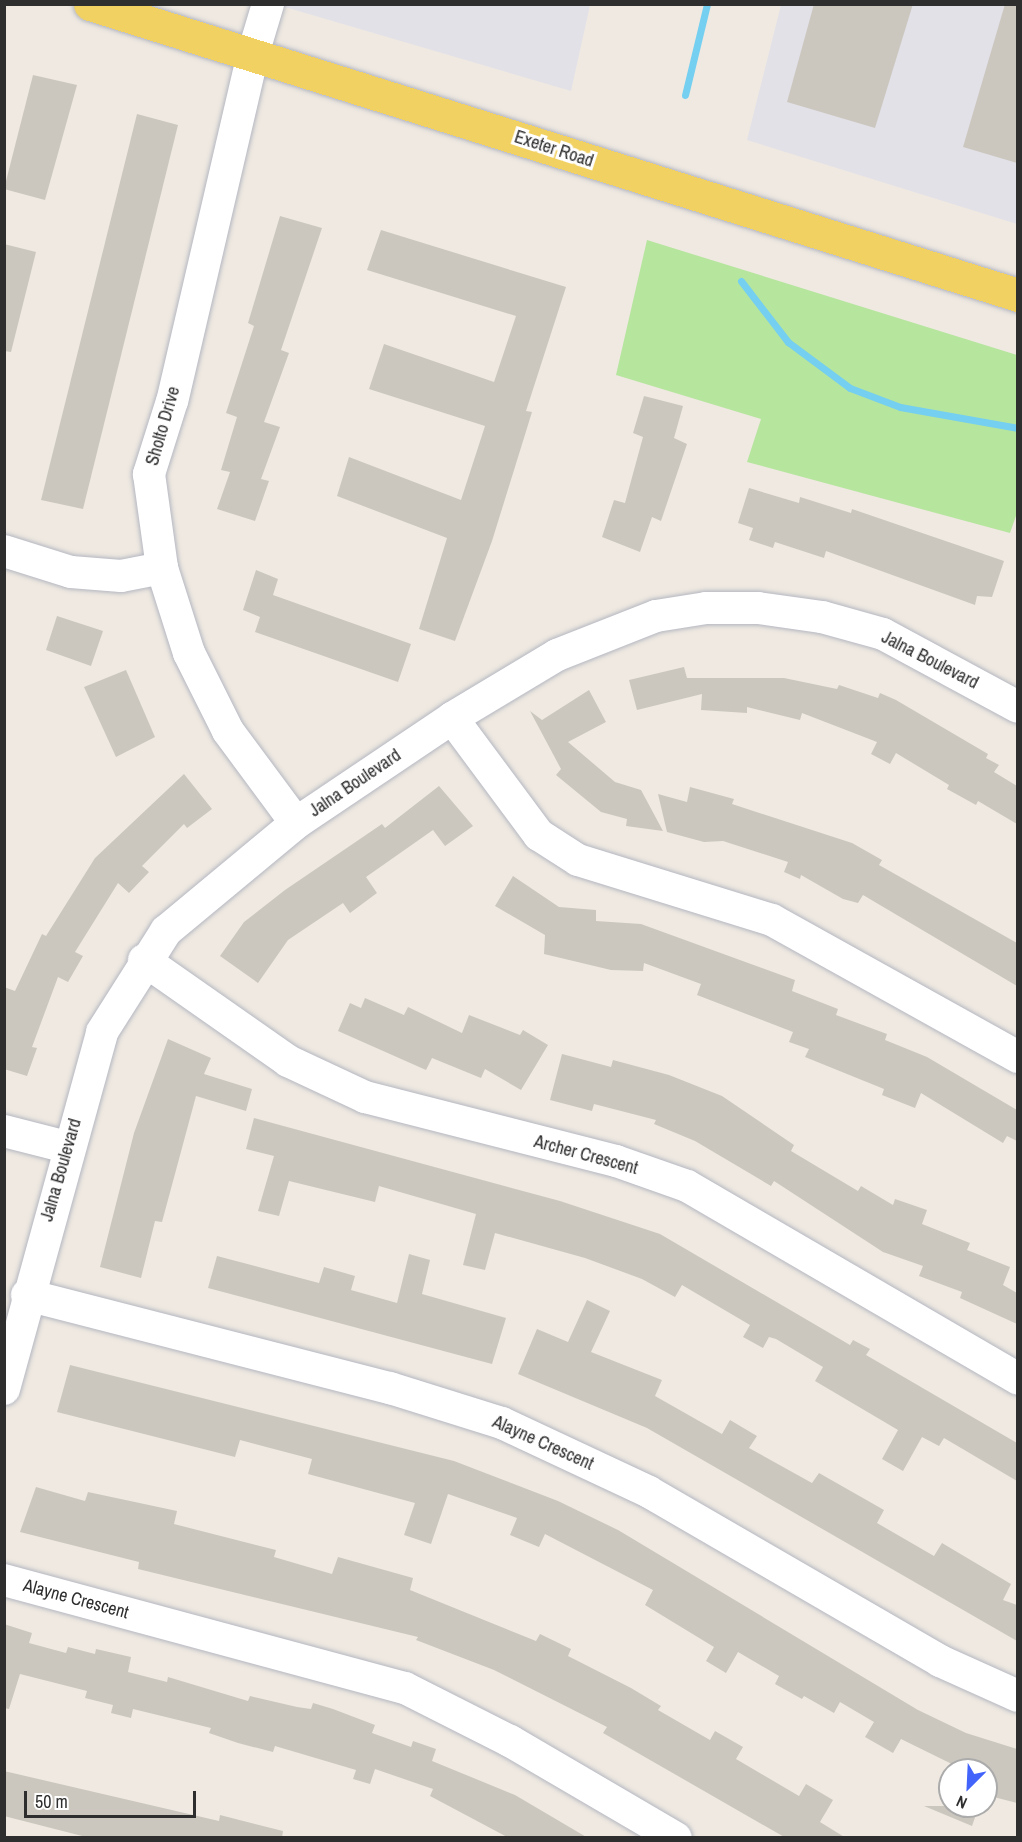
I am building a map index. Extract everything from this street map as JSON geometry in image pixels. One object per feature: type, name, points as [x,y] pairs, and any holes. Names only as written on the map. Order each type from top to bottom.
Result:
[{"type":"main road","name":"Exeter Road","points":[[90,4],[1017,295]]},
{"type":"street","name":"Sholto Drive","points":[[268,4],[253,54],[171,401],[149,474],[162,568],[189,653],[228,731],[296,823]]},
{"type":"street","points":[[4,550],[81,573],[120,576],[162,568]]},
{"type":"street","name":"Jalna Boulevard","points":[[4,1389],[67,1147],[102,1032],[144,960],[166,931],[296,823],[452,718],[557,655],[656,616],[706,608],[780,611],[883,634],[1017,707]]},
{"type":"street","points":[[452,718],[539,835],[578,860],[772,920],[1017,1058]]},
{"type":"street","name":"Archer Crescent","points":[[144,960],[288,1061],[365,1097],[616,1161],[687,1186],[1017,1379]]},
{"type":"street","points":[[4,1131],[67,1147]]},
{"type":"street","name":"Alayne Crescent","points":[[27,1295],[390,1388],[502,1423],[649,1492],[940,1661],[1017,1696]]},
{"type":"street","name":"Alayne Crescent","points":[[4,1580],[405,1688],[510,1741],[676,1838]]},
{"type":"shaded area","points":[[278,5],[590,5],[571,91]]},
{"type":"shaded area","points":[[781,5],[1017,5],[1017,224],[747,140]]},
{"type":"green space","points":[[647,240],[1017,355],[1018,510],[1010,533],[747,462],[761,419],[616,375]]},
{"type":"building","points":[[814,4],[913,4],[875,128],[787,102]]},
{"type":"building","points":[[1005,4],[1017,4],[1017,163],[963,147]]},
{"type":"building","points":[[33,75],[77,85],[45,200],[4,189]]},
{"type":"building","points":[[137,114],[178,125],[83,509],[41,500]]},
{"type":"building","points":[[280,216],[322,228],[281,350],[289,353],[264,422],[280,427],[261,479],[269,481],[255,521],[217,509],[230,472],[221,470],[237,417],[226,413],[254,326],[248,323]]},
{"type":"building","points":[[381,230],[566,287],[526,411],[532,412],[492,541],[455,641],[419,629],[447,538],[337,496],[349,457],[461,500],[485,426],[369,389],[384,344],[494,382],[516,316],[367,270]]},
{"type":"building","points":[[4,244],[36,252],[11,352],[4,351]]},
{"type":"building","points":[[644,396],[683,406],[674,438],[687,444],[661,521],[652,517],[640,552],[602,537],[614,500],[625,503],[643,437],[633,433]]},
{"type":"building","points":[[749,488],[799,503],[800,497],[851,513],[852,509],[1004,561],[992,597],[977,596],[975,605],[826,551],[824,558],[775,542],[773,548],[749,540],[753,528],[738,523]]},
{"type":"building","points":[[256,570],[278,579],[273,595],[411,644],[398,682],[255,632],[260,617],[243,610]]},
{"type":"building","points":[[57,616],[103,631],[91,666],[46,650]]},
{"type":"building","points":[[684,667],[687,678],[784,678],[837,689],[839,685],[878,698],[880,693],[896,700],[988,754],[986,758],[999,765],[994,772],[1017,786],[1017,824],[978,801],[976,805],[947,789],[949,785],[896,753],[890,764],[871,754],[877,742],[802,713],[800,720],[747,707],[747,713],[701,710],[702,694],[637,710],[629,680]]},
{"type":"building","points":[[126,670],[155,737],[116,757],[84,687]]},
{"type":"building","points":[[589,690],[606,722],[568,742],[615,782],[641,790],[663,831],[626,826],[627,819],[601,812],[556,775],[561,769],[530,711],[542,720]]},
{"type":"building","points":[[184,774],[212,809],[187,828],[184,824],[142,866],[149,872],[129,893],[118,883],[75,952],[83,956],[68,982],[58,977],[32,1047],[37,1048],[27,1076],[4,1069],[4,987],[15,991],[42,934],[46,936],[95,858]]},
{"type":"building","points":[[439,786],[473,826],[445,846],[433,830],[366,877],[377,893],[350,913],[343,903],[288,940],[258,983],[220,956],[244,922],[285,890],[382,824],[385,828]]},
{"type":"building","points":[[690,787],[734,799],[732,804],[852,843],[882,860],[879,865],[1017,943],[1017,986],[863,895],[858,903],[843,899],[801,875],[800,879],[784,872],[788,862],[723,841],[704,842],[667,832],[658,794],[687,802]]},
{"type":"building","points":[[513,876],[559,907],[596,910],[596,921],[641,924],[795,980],[792,991],[838,1009],[836,1015],[887,1034],[885,1040],[927,1057],[1017,1110],[1017,1141],[1007,1136],[1003,1143],[921,1093],[915,1108],[882,1095],[884,1089],[805,1057],[809,1049],[789,1042],[793,1032],[697,995],[701,984],[644,963],[643,971],[611,970],[544,954],[545,935],[495,906]]},
{"type":"building","points":[[365,998],[404,1015],[408,1007],[462,1033],[469,1015],[520,1035],[523,1030],[548,1045],[521,1090],[485,1069],[481,1078],[432,1058],[426,1070],[338,1031],[350,1003],[361,1008]]},
{"type":"building","points":[[168,1039],[211,1058],[204,1074],[252,1089],[246,1111],[196,1096],[162,1222],[155,1221],[141,1278],[100,1267],[134,1133]]},
{"type":"building","points":[[562,1054],[611,1067],[613,1060],[669,1075],[722,1096],[794,1145],[791,1151],[858,1191],[861,1186],[893,1205],[895,1199],[927,1210],[922,1224],[970,1243],[967,1250],[1010,1267],[1003,1285],[1017,1293],[1017,1324],[960,1298],[962,1292],[919,1276],[923,1266],[883,1252],[774,1181],[771,1186],[695,1141],[654,1124],[656,1120],[594,1104],[592,1111],[550,1100]]},
{"type":"building","points":[[254,1118],[560,1201],[660,1234],[850,1345],[853,1340],[870,1349],[866,1355],[1017,1443],[1017,1481],[944,1438],[939,1446],[922,1437],[903,1471],[882,1459],[898,1430],[815,1381],[823,1367],[776,1339],[769,1337],[763,1348],[743,1337],[750,1325],[682,1285],[675,1297],[642,1279],[585,1258],[495,1233],[485,1270],[463,1265],[476,1214],[379,1186],[375,1202],[289,1181],[279,1216],[258,1211],[274,1156],[246,1149]]},
{"type":"building","points":[[409,1254],[430,1260],[422,1294],[506,1318],[492,1364],[208,1288],[217,1256],[319,1283],[324,1267],[355,1276],[351,1290],[397,1303]]},
{"type":"building","points":[[587,1300],[610,1311],[591,1352],[662,1380],[655,1396],[722,1434],[730,1420],[757,1436],[749,1448],[812,1483],[819,1473],[884,1510],[877,1523],[934,1556],[942,1543],[1011,1584],[1003,1600],[1017,1605],[1017,1641],[647,1428],[518,1374],[537,1329],[568,1342]]},
{"type":"building","points":[[70,1365],[454,1461],[558,1501],[618,1530],[918,1710],[966,1733],[1017,1749],[1017,1803],[998,1798],[998,1758],[940,1758],[901,1739],[893,1753],[865,1737],[874,1722],[840,1702],[834,1713],[804,1696],[802,1699],[775,1684],[779,1676],[738,1652],[726,1673],[706,1661],[714,1647],[645,1605],[653,1590],[545,1534],[539,1547],[510,1535],[517,1518],[448,1494],[431,1544],[404,1535],[415,1503],[308,1474],[312,1459],[240,1440],[235,1457],[57,1412]]},
{"type":"building","points":[[36,1487],[85,1501],[88,1492],[177,1511],[174,1524],[276,1550],[274,1557],[332,1574],[338,1557],[413,1578],[410,1590],[536,1641],[540,1634],[571,1649],[568,1656],[631,1688],[661,1706],[658,1710],[710,1740],[715,1731],[743,1747],[736,1759],[799,1796],[806,1784],[833,1800],[820,1822],[846,1838],[786,1838],[603,1733],[607,1727],[494,1670],[416,1640],[418,1637],[138,1569],[139,1562],[20,1532]]},
{"type":"building","points":[[4,1624],[32,1633],[29,1643],[66,1653],[68,1647],[95,1654],[96,1649],[131,1657],[128,1672],[167,1682],[168,1677],[248,1701],[250,1696],[297,1707],[311,1709],[313,1703],[333,1709],[375,1725],[372,1733],[411,1747],[413,1741],[436,1749],[432,1761],[515,1795],[588,1838],[509,1838],[430,1796],[433,1789],[375,1769],[370,1784],[353,1779],[356,1770],[275,1746],[273,1752],[238,1743],[209,1733],[211,1728],[133,1709],[131,1718],[111,1713],[113,1705],[85,1698],[87,1691],[20,1674],[9,1709],[4,1708]]},
{"type":"building","points":[[4,1771],[219,1821],[220,1815],[283,1831],[282,1838],[90,1838],[4,1816]]},
{"type":"building","points":[[924,1806],[938,1806],[938,1812]]},
{"type":"building","points":[[953,1818],[975,1818],[972,1826]]},
{"type":"waterway","points":[[685,95],[707,4]]},
{"type":"waterway","points":[[741,281],[788,342],[850,388],[900,407],[1018,428]]}]
